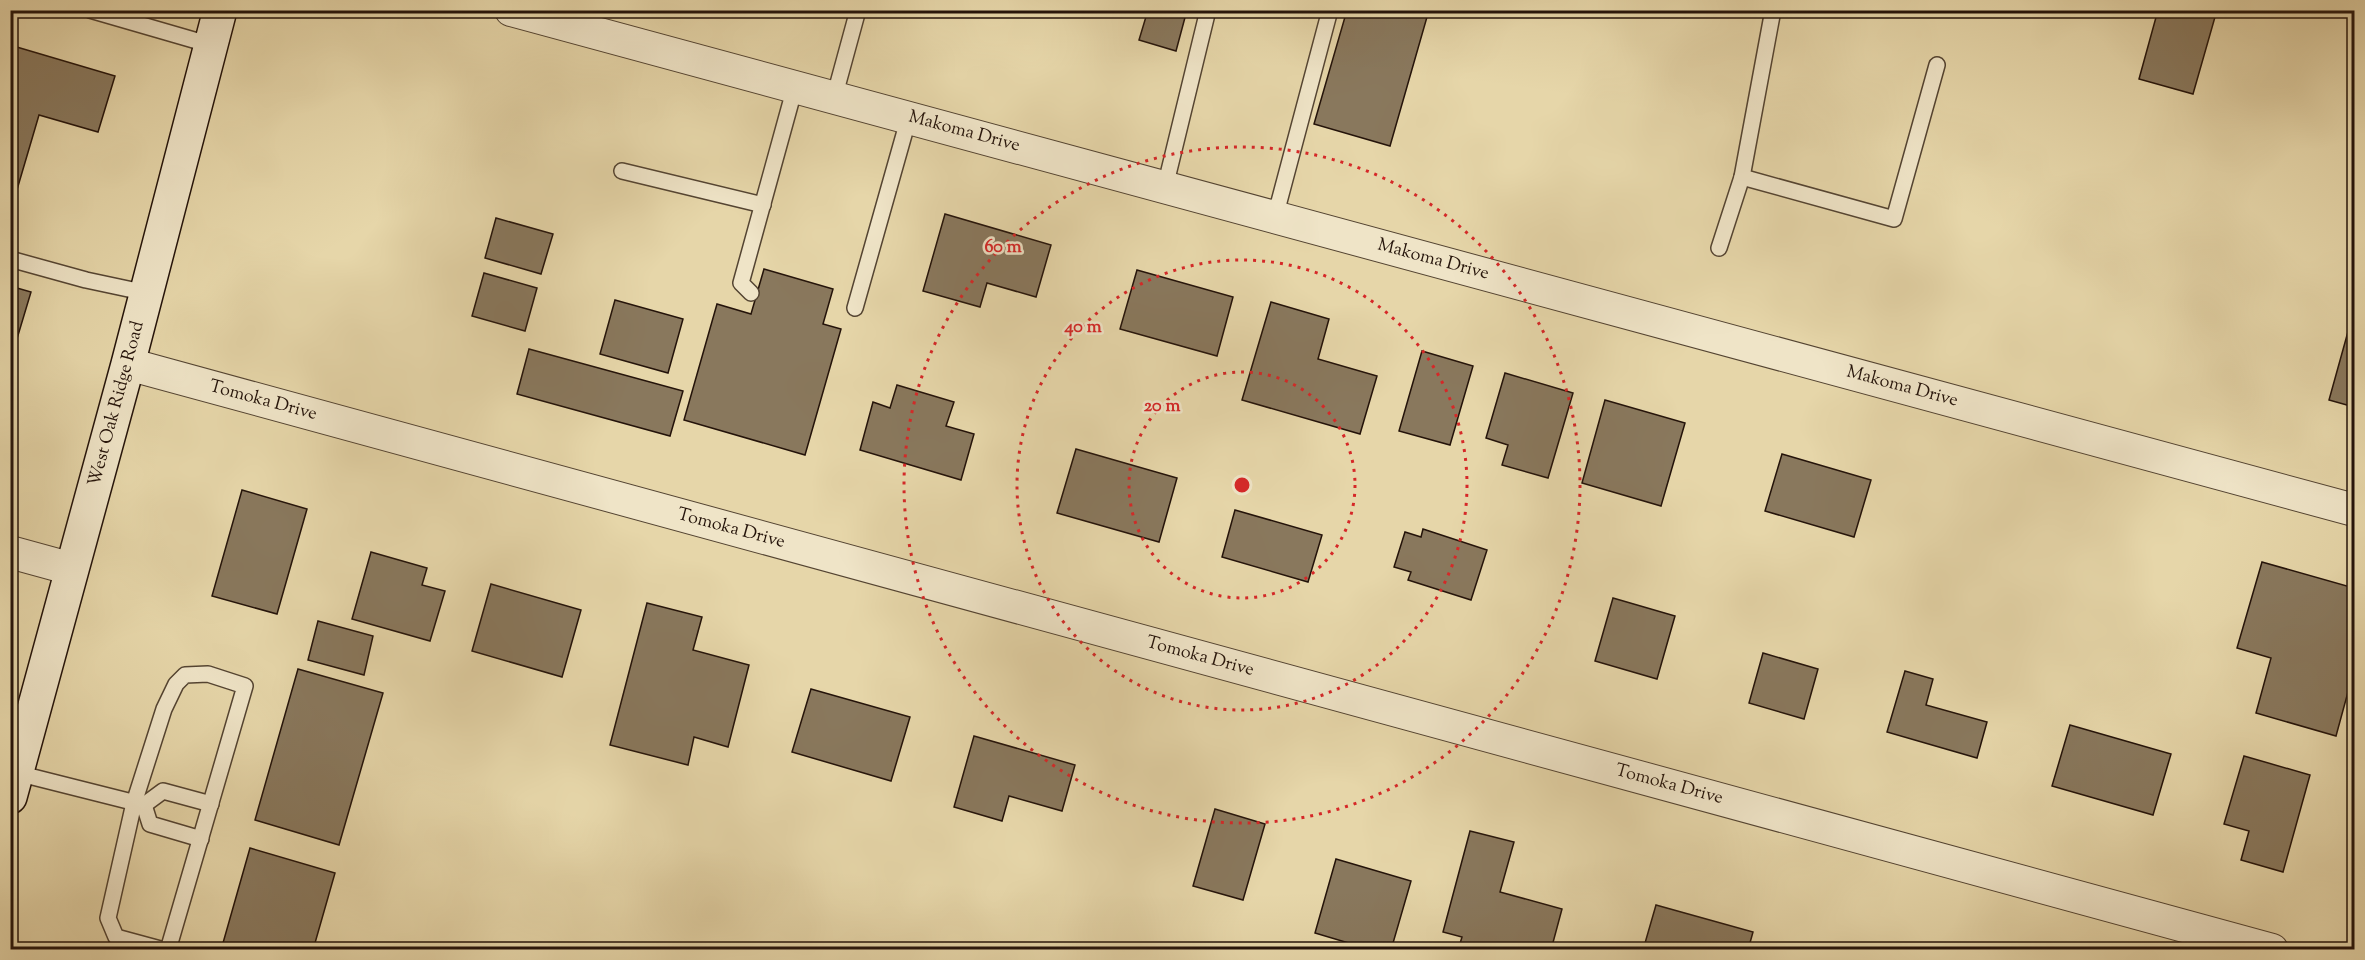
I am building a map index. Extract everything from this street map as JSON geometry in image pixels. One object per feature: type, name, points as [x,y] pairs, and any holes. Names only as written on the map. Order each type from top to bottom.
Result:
[{"type":"main road","name":"West Oak Ridge Road","points":[[13,781],[128,364],[220,10]]},
{"type":"street","name":"Makoma Drive","points":[[511,10],[2355,510]]},
{"type":"street","name":"Tomoka Drive","points":[[128,364],[2272,950]]},
{"type":"street","points":[[10,552],[72,569]]},
{"type":"lane","points":[[90,10],[211,45]]},
{"type":"lane","points":[[834,98],[858,10]]},
{"type":"lane","points":[[1165,187],[1208,10]]},
{"type":"lane","points":[[1275,216],[1330,10]]},
{"type":"lane","points":[[1719,248],[1742,177],[1773,10]]},
{"type":"lane","points":[[1742,177],[1894,219],[1937,65]]},
{"type":"lane","points":[[751,293],[741,283],[795,87]]},
{"type":"lane","points":[[855,308],[909,117]]},
{"type":"lane","points":[[622,171],[763,205]]},
{"type":"lane","points":[[10,259],[86,280],[147,293]]},
{"type":"lane","points":[[208,674],[245,686],[166,950],[116,937],[108,918],[139,804],[164,709],[176,684],[185,675],[208,674]]},
{"type":"lane","points":[[13,781],[139,804],[163,791],[211,804]]},
{"type":"lane","points":[[139,804],[150,824],[201,839]]},
{"type":"building","points":[[1148,10],[1187,10],[1176,51],[1139,40]]},
{"type":"building","points":[[1347,10],[1429,10],[1390,146],[1314,124]]},
{"type":"building","points":[[2158,10],[2217,10],[2193,94],[2139,79]]},
{"type":"building","points":[[10,45],[115,76],[98,132],[39,115],[11,210]]},
{"type":"building","points":[[945,214],[1051,245],[1036,297],[987,283],[980,307],[923,291]]},
{"type":"building","points":[[496,218],[553,234],[541,274],[485,258]]},
{"type":"building","points":[[764,269],[833,289],[823,324],[841,329],[805,455],[684,420],[717,304],[751,314]]},
{"type":"building","points":[[1137,270],[1233,297],[1217,356],[1120,329]]},
{"type":"building","points":[[484,273],[537,288],[525,331],[472,316]]},
{"type":"building","points":[[10,286],[31,292],[10,362]]},
{"type":"building","points":[[615,300],[683,319],[668,373],[600,354]]},
{"type":"building","points":[[1271,302],[1329,319],[1318,359],[1377,376],[1360,434],[1242,400]]},
{"type":"building","points":[[2354,310],[2354,407],[2329,400]]},
{"type":"building","points":[[529,349],[683,391],[670,436],[517,394]]},
{"type":"building","points":[[1422,351],[1473,366],[1450,445],[1399,431]]},
{"type":"building","points":[[1505,373],[1573,393],[1548,478],[1502,465],[1508,445],[1486,438]]},
{"type":"building","points":[[897,385],[954,402],[946,426],[974,434],[961,480],[860,450],[873,402],[890,408]]},
{"type":"building","points":[[1605,400],[1685,423],[1661,506],[1582,483]]},
{"type":"building","points":[[1076,449],[1177,478],[1159,542],[1057,513]]},
{"type":"building","points":[[1782,454],[1871,480],[1854,537],[1765,511]]},
{"type":"building","points":[[242,490],[307,509],[277,614],[212,596]]},
{"type":"building","points":[[1235,510],[1322,535],[1308,582],[1222,557]]},
{"type":"building","points":[[1423,529],[1487,550],[1471,600],[1408,580],[1411,572],[1394,567],[1405,532],[1421,537]]},
{"type":"building","points":[[371,552],[427,568],[422,585],[445,591],[430,641],[352,619]]},
{"type":"building","points":[[2262,562],[2354,588],[2354,670],[2336,736],[2256,713],[2271,658],[2237,648]]},
{"type":"building","points":[[491,584],[581,610],[562,677],[472,651]]},
{"type":"building","points":[[1613,598],[1675,616],[1657,679],[1595,661]]},
{"type":"building","points":[[647,603],[702,617],[693,650],[749,665],[728,747],[694,737],[688,765],[610,745]]},
{"type":"building","points":[[318,621],[373,636],[364,675],[308,660]]},
{"type":"building","points":[[1763,653],[1818,669],[1804,719],[1749,703]]},
{"type":"building","points":[[298,669],[383,693],[339,845],[255,820]]},
{"type":"building","points":[[1905,671],[1933,679],[1926,705],[1987,722],[1977,758],[1887,732]]},
{"type":"building","points":[[811,689],[910,717],[891,781],[792,752]]},
{"type":"building","points":[[2070,725],[2171,754],[2153,815],[2052,786]]},
{"type":"building","points":[[974,736],[1075,765],[1062,811],[1009,796],[1002,821],[954,807]]},
{"type":"building","points":[[2244,756],[2310,775],[2283,872],[2241,860],[2249,831],[2224,824]]},
{"type":"building","points":[[1215,809],[1265,824],[1243,900],[1193,886]]},
{"type":"building","points":[[1470,831],[1514,842],[1500,892],[1562,909],[1551,950],[1458,950],[1462,937],[1443,932]]},
{"type":"building","points":[[250,848],[335,873],[313,950],[221,950]]},
{"type":"building","points":[[1336,859],[1411,881],[1391,950],[1372,950],[1315,933]]},
{"type":"building","points":[[1656,905],[1753,932],[1748,950],[1643,950]]}]
